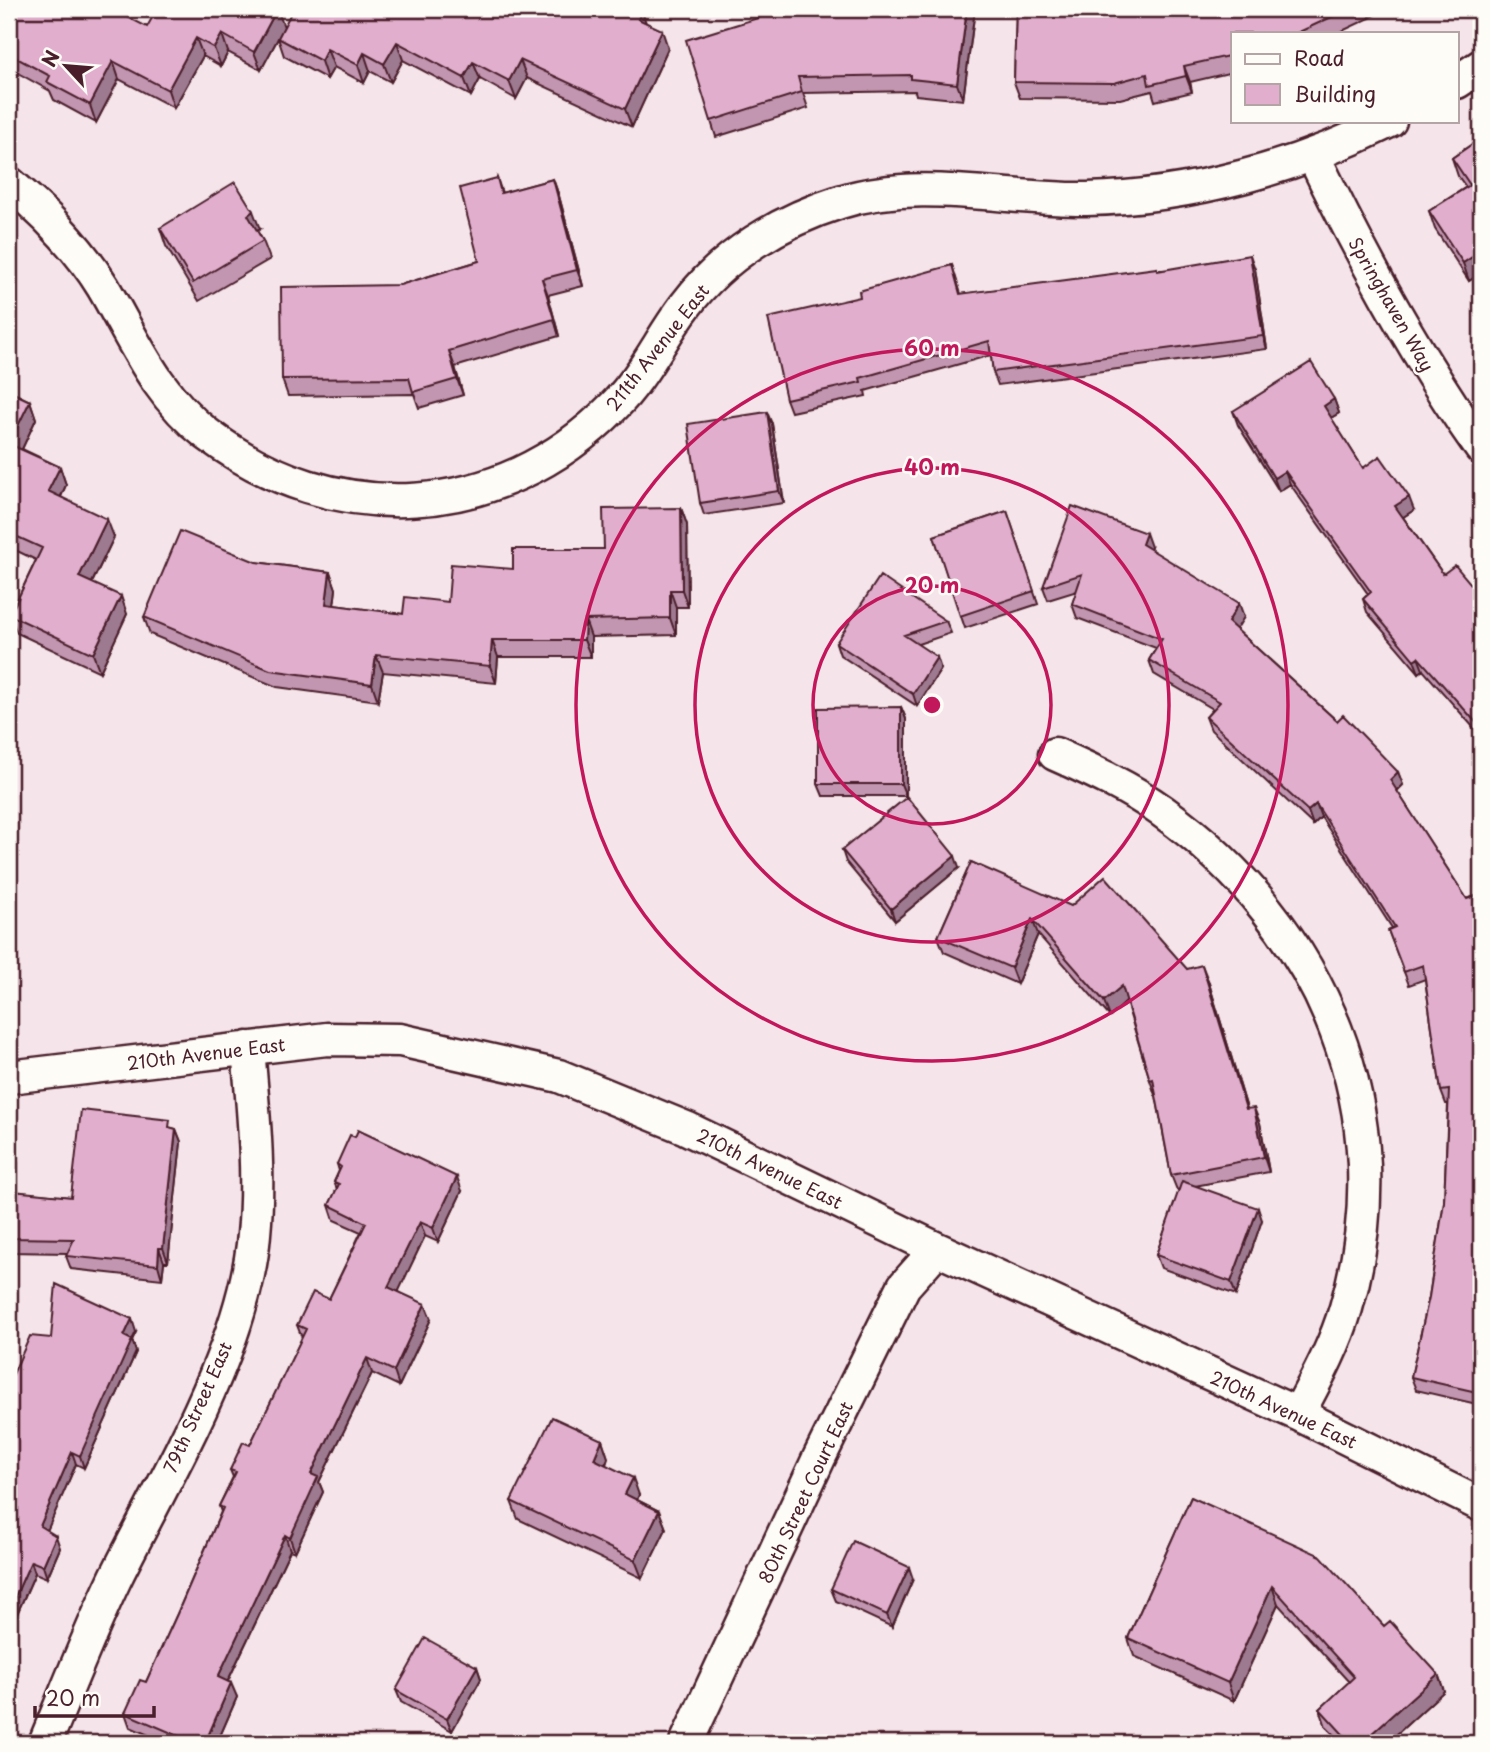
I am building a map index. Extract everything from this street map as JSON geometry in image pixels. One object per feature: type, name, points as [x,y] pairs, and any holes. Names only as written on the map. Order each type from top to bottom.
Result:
[{"type":"street","points":[[1458,81],[1481,66]]},
{"type":"street","name":"211th Avenue East","points":[[9,183],[42,210],[68,238],[101,284],[145,366],[170,399],[204,432],[251,464],[299,485],[334,495],[397,501],[444,497],[490,486],[547,460],[581,437],[616,405],[648,363],[685,305],[721,267],[758,238],[809,211],[849,199],[896,191],[953,191],[1001,197],[1091,199],[1191,188],[1277,167],[1313,155],[1388,122]]},
{"type":"street","name":"Springhaven Way","points":[[1313,155],[1390,307],[1481,448]]},
{"type":"street","points":[[1055,754],[1091,770],[1161,810],[1240,877],[1294,944],[1324,998],[1343,1046],[1358,1105],[1365,1165],[1362,1234],[1347,1308],[1328,1357],[1298,1414]]},
{"type":"street","name":"210th Avenue East","points":[[9,1077],[327,1039],[400,1040],[559,1076],[686,1128],[937,1249],[1298,1414],[1481,1506]]},
{"type":"street","name":"79th Street East","points":[[45,1743],[106,1599],[208,1391],[239,1309],[254,1235],[255,1128],[248,1048]]},
{"type":"street","name":"80th Street Court East","points":[[687,1743],[819,1458],[904,1286],[937,1249]]},
{"type":"building","points":[[9,9],[112,9],[147,27],[157,9],[277,9],[254,52],[222,34],[214,48],[196,38],[168,90],[113,61],[90,105],[47,82],[50,76],[9,54]]},
{"type":"building","points":[[293,9],[636,9],[642,11],[638,19],[662,30],[625,109],[520,60],[509,81],[473,62],[464,78],[397,42],[384,64],[364,53],[358,65],[327,49],[321,61],[278,38]]},
{"type":"building","points":[[787,9],[967,9],[957,84],[911,79],[911,75],[798,77],[802,92],[711,121],[686,40]]},
{"type":"building","points":[[1016,9],[1349,9],[1299,32],[1231,32],[1231,55],[1184,66],[1186,76],[1149,85],[1147,74],[1114,83],[1014,82]]},
{"type":"building","points":[[1481,138],[1481,251],[1463,263],[1429,211],[1470,185],[1452,158]]},
{"type":"building","points":[[497,178],[501,193],[553,179],[577,270],[542,279],[554,319],[449,351],[457,379],[413,392],[409,378],[282,379],[281,287],[400,285],[479,261],[460,188]]},
{"type":"building","points":[[235,182],[253,211],[248,215],[263,241],[193,283],[160,228]]},
{"type":"building","points":[[1250,255],[1263,336],[993,372],[989,341],[860,378],[861,382],[786,399],[768,318],[860,297],[859,291],[952,265],[960,294],[1157,268],[1157,271]]},
{"type":"building","points":[[1311,362],[1334,399],[1324,406],[1363,468],[1380,456],[1409,497],[1395,506],[1443,574],[1455,565],[1481,596],[1481,602],[1478,604],[1481,607],[1481,728],[1418,657],[1414,660],[1363,599],[1371,592],[1285,471],[1274,478],[1233,411]]},
{"type":"building","points":[[9,391],[30,401],[9,444]]},
{"type":"building","points":[[767,412],[779,491],[700,503],[688,424]]},
{"type":"building","points":[[9,444],[60,467],[48,491],[107,519],[79,577],[121,596],[93,654],[10,615],[42,548],[9,533]]},
{"type":"building","points":[[1072,506],[1146,533],[1142,544],[1239,603],[1228,622],[1337,721],[1343,715],[1398,772],[1390,780],[1467,899],[1481,894],[1481,1393],[1411,1377],[1429,1297],[1444,1202],[1449,1090],[1441,1091],[1423,965],[1404,972],[1388,930],[1395,927],[1316,804],[1308,811],[1206,717],[1220,702],[1149,660],[1162,639],[1072,604],[1082,574],[1043,587]]},
{"type":"building","points":[[681,508],[682,590],[670,590],[670,618],[585,620],[584,640],[492,640],[490,666],[376,655],[372,684],[270,670],[144,617],[180,531],[256,562],[330,572],[326,604],[403,614],[405,597],[448,602],[451,564],[513,569],[513,549],[604,549],[603,509]]},
{"type":"building","points":[[1007,511],[1034,591],[960,616],[934,536]]},
{"type":"building","points":[[880,576],[946,621],[904,635],[937,657],[913,694],[836,643]]},
{"type":"building","points":[[901,707],[901,784],[818,784],[818,708]]},
{"type":"building","points":[[907,797],[955,856],[891,909],[842,850]]},
{"type":"building","points":[[971,862],[1071,906],[1105,876],[1187,969],[1202,965],[1246,1109],[1254,1108],[1264,1157],[1171,1175],[1153,1079],[1150,1080],[1122,986],[1104,1001],[1032,919],[1011,968],[938,937]]},
{"type":"building","points":[[81,1110],[170,1120],[169,1127],[176,1129],[163,1248],[159,1248],[158,1265],[66,1256],[74,1239],[9,1238],[9,1150],[13,1150],[13,1191],[71,1197]]},
{"type":"building","points":[[358,1130],[457,1177],[433,1228],[420,1222],[388,1287],[425,1304],[394,1371],[367,1358],[311,1474],[318,1477],[290,1538],[285,1535],[218,1677],[231,1683],[205,1743],[195,1743],[125,1713],[140,1680],[146,1682],[177,1614],[223,1508],[219,1506],[236,1472],[230,1470],[243,1442],[250,1445],[306,1329],[297,1325],[313,1292],[329,1299],[366,1223],[329,1205],[339,1184],[334,1182],[341,1167],[337,1164],[350,1135],[355,1137]]},
{"type":"building","points":[[1182,1181],[1258,1208],[1231,1282],[1156,1255]]},
{"type":"building","points":[[56,1284],[132,1319],[124,1336],[132,1340],[80,1456],[72,1452],[40,1526],[56,1536],[43,1566],[31,1561],[9,1610],[9,1383],[30,1336],[51,1338]]},
{"type":"building","points":[[552,1417],[602,1440],[594,1459],[633,1478],[625,1494],[659,1511],[635,1560],[511,1501]]},
{"type":"building","points":[[1191,1497],[1321,1556],[1384,1626],[1390,1621],[1438,1674],[1361,1743],[1351,1743],[1320,1709],[1354,1677],[1272,1586],[1228,1683],[1128,1638]]},
{"type":"building","points":[[853,1541],[909,1567],[887,1615],[831,1589]]},
{"type":"building","points":[[425,1638],[477,1667],[447,1719],[396,1690]]}]
